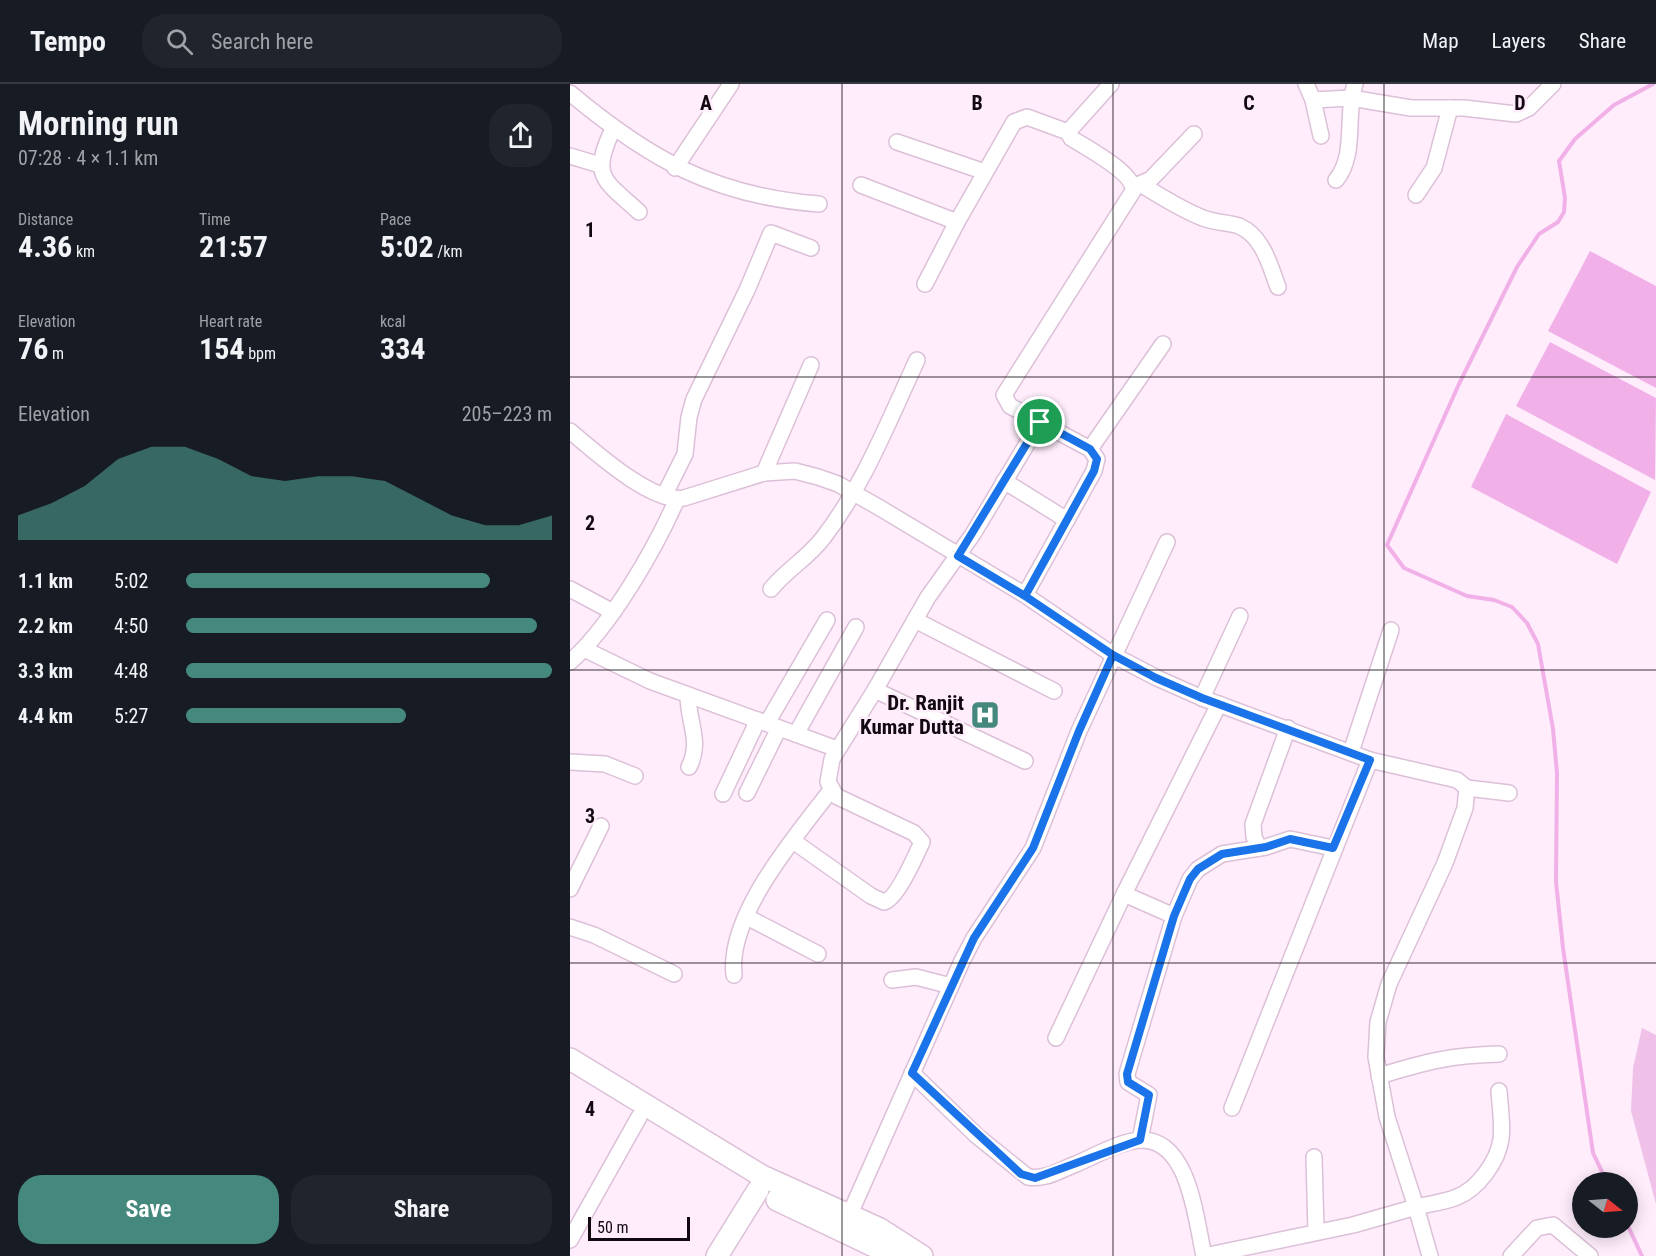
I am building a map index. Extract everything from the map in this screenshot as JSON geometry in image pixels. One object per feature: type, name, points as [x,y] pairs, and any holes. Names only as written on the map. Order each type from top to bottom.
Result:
[{"type":"main road","points":[[570,1059],[762,1176],[901,1240],[922,1256]]},
{"type":"main road","points":[[570,1075],[758,1190],[896,1256]]},
{"type":"main road","points":[[717,1256],[758,1190]]},
{"type":"street","points":[[675,168],[731,84]]},
{"type":"street","points":[[1068,132],[1112,84]]},
{"type":"street","points":[[1306,84],[1313,100],[1321,136]]},
{"type":"street","points":[[1313,100],[1353,91],[1411,108],[1450,108],[1516,114],[1529,108],[1553,84]]},
{"type":"street","points":[[1336,180],[1346,161],[1353,91]]},
{"type":"street","points":[[570,93],[613,129],[675,168],[758,196],[819,204]]},
{"type":"street","points":[[1416,195],[1434,168],[1450,108]]},
{"type":"street","points":[[925,284],[1009,129],[1021,118],[1034,119],[1068,132],[1071,138],[1114,165],[1138,186],[1192,214],[1206,220],[1241,227],[1250,233],[1268,259],[1278,288]]},
{"type":"street","points":[[613,129],[600,165],[606,183],[639,212]]},
{"type":"street","points":[[1025,596],[1096,465],[1096,455],[1090,449],[1010,406],[1005,401],[1004,394],[1138,186],[1151,179],[1194,134]]},
{"type":"street","points":[[897,142],[985,172]]},
{"type":"street","points":[[570,156],[600,165]]},
{"type":"street","points":[[861,185],[957,222]]},
{"type":"street","points":[[570,662],[584,649],[614,612],[671,498],[685,454],[689,417],[694,399],[747,290],[771,233],[811,248]]},
{"type":"street","points":[[1090,449],[1163,344]]},
{"type":"street","points":[[771,589],[782,575],[819,544],[854,492],[918,360]]},
{"type":"street","points":[[764,473],[811,365]]},
{"type":"street","points":[[793,841],[871,896],[887,902],[892,897],[922,842],[914,833],[856,808],[836,796],[831,790],[829,771],[837,749],[875,690],[928,597],[958,556],[1040,422]]},
{"type":"street","points":[[570,431],[611,463],[671,498],[764,473],[795,471],[818,477],[854,492],[1025,596],[1113,655],[1202,698],[1370,760],[1457,780],[1467,788],[1509,793]]},
{"type":"street","points":[[1004,481],[1066,520]]},
{"type":"street","points":[[849,1216],[974,938],[1033,848],[1079,731],[1167,542]]},
{"type":"street","points":[[570,589],[614,612]]},
{"type":"street","points":[[1202,698],[1240,616]]},
{"type":"street","points":[[723,794],[768,723],[827,620]]},
{"type":"street","points":[[915,620],[1054,691]]},
{"type":"street","points":[[796,734],[856,627]]},
{"type":"street","points":[[1351,752],[1391,630]]},
{"type":"street","points":[[584,649],[650,681],[837,749]]},
{"type":"street","points":[[875,690],[1025,761]]},
{"type":"street","points":[[688,695],[689,718],[696,750],[689,767]]},
{"type":"street","points":[[1056,1038],[1124,894],[1219,705]]},
{"type":"street","points":[[747,793],[768,723]]},
{"type":"street","points":[[1259,848],[1254,837],[1253,824],[1288,729]]},
{"type":"street","points":[[1232,1108],[1333,848],[1370,760]]},
{"type":"street","points":[[570,762],[605,764],[635,776]]},
{"type":"street","points":[[1430,1256],[1387,1117],[1379,1076],[1376,1038],[1383,1000],[1445,863],[1465,808],[1467,788]]},
{"type":"street","points":[[734,975],[734,947],[747,916],[776,865],[831,790]]},
{"type":"street","points":[[570,889],[601,826]]},
{"type":"street","points":[[1140,1140],[1149,1095],[1128,1082],[1127,1074],[1174,916],[1190,879],[1210,860],[1230,852],[1259,848],[1290,839],[1333,848]]},
{"type":"street","points":[[1124,894],[1174,916]]},
{"type":"street","points":[[747,916],[818,954]]},
{"type":"street","points":[[570,927],[594,935],[674,974]]},
{"type":"street","points":[[892,980],[916,977],[951,986]]},
{"type":"street","points":[[1379,1076],[1439,1058],[1474,1053],[1499,1054]]},
{"type":"street","points":[[912,1073],[977,1136],[1028,1177],[1048,1176],[1140,1140],[1162,1147],[1181,1164],[1212,1255],[1457,1198],[1469,1191],[1486,1172],[1495,1157],[1501,1138],[1499,1091]]},
{"type":"street","points":[[570,1240],[639,1118]]},
{"type":"street","points":[[1314,1157],[1316,1232]]},
{"type":"street","points":[[1510,1256],[1537,1228],[1553,1225],[1590,1256]]},
{"type":"shaded area","points":[[1590,251],[1656,286],[1656,388],[1548,331]]},
{"type":"shaded area","points":[[1550,342],[1656,398],[1655,480],[1516,406]]},
{"type":"shaded area","points":[[1506,414],[1651,492],[1617,564],[1471,487]]},
{"type":"shaded area","points":[[1642,1028],[1656,1035],[1656,1204],[1631,1111],[1633,1068]]},
{"type":"waterway","points":[[1602,1172],[1593,1153],[1563,948],[1556,882],[1557,773],[1553,729],[1538,644],[1527,623],[1512,607],[1494,600],[1467,596],[1404,568],[1387,545],[1459,384],[1517,267],[1539,234],[1558,222],[1564,212],[1565,198],[1559,161],[1575,139],[1614,105],[1653,84]]},
{"type":"waterway","points":[[1634,1238],[1642,1256]]},
{"type":"place","name":"Dr. Ranjit Kumar Dutta","points":[[985,715]]},
{"type":"route","points":[[1040,422],[958,556],[1025,596],[1054,616],[1113,655],[1156,678],[1219,705],[1273,722],[1370,760],[1333,848],[1319,843],[1290,839],[1266,847],[1222,854],[1198,869],[1190,879],[1174,916],[1127,1074],[1131,1085],[1149,1095],[1140,1140],[1048,1176],[1035,1178],[1021,1174],[977,1136],[912,1073],[974,938],[1033,848],[1079,731],[1113,655],[1025,596],[1094,471],[1097,459],[1090,449],[1040,422]]}]
